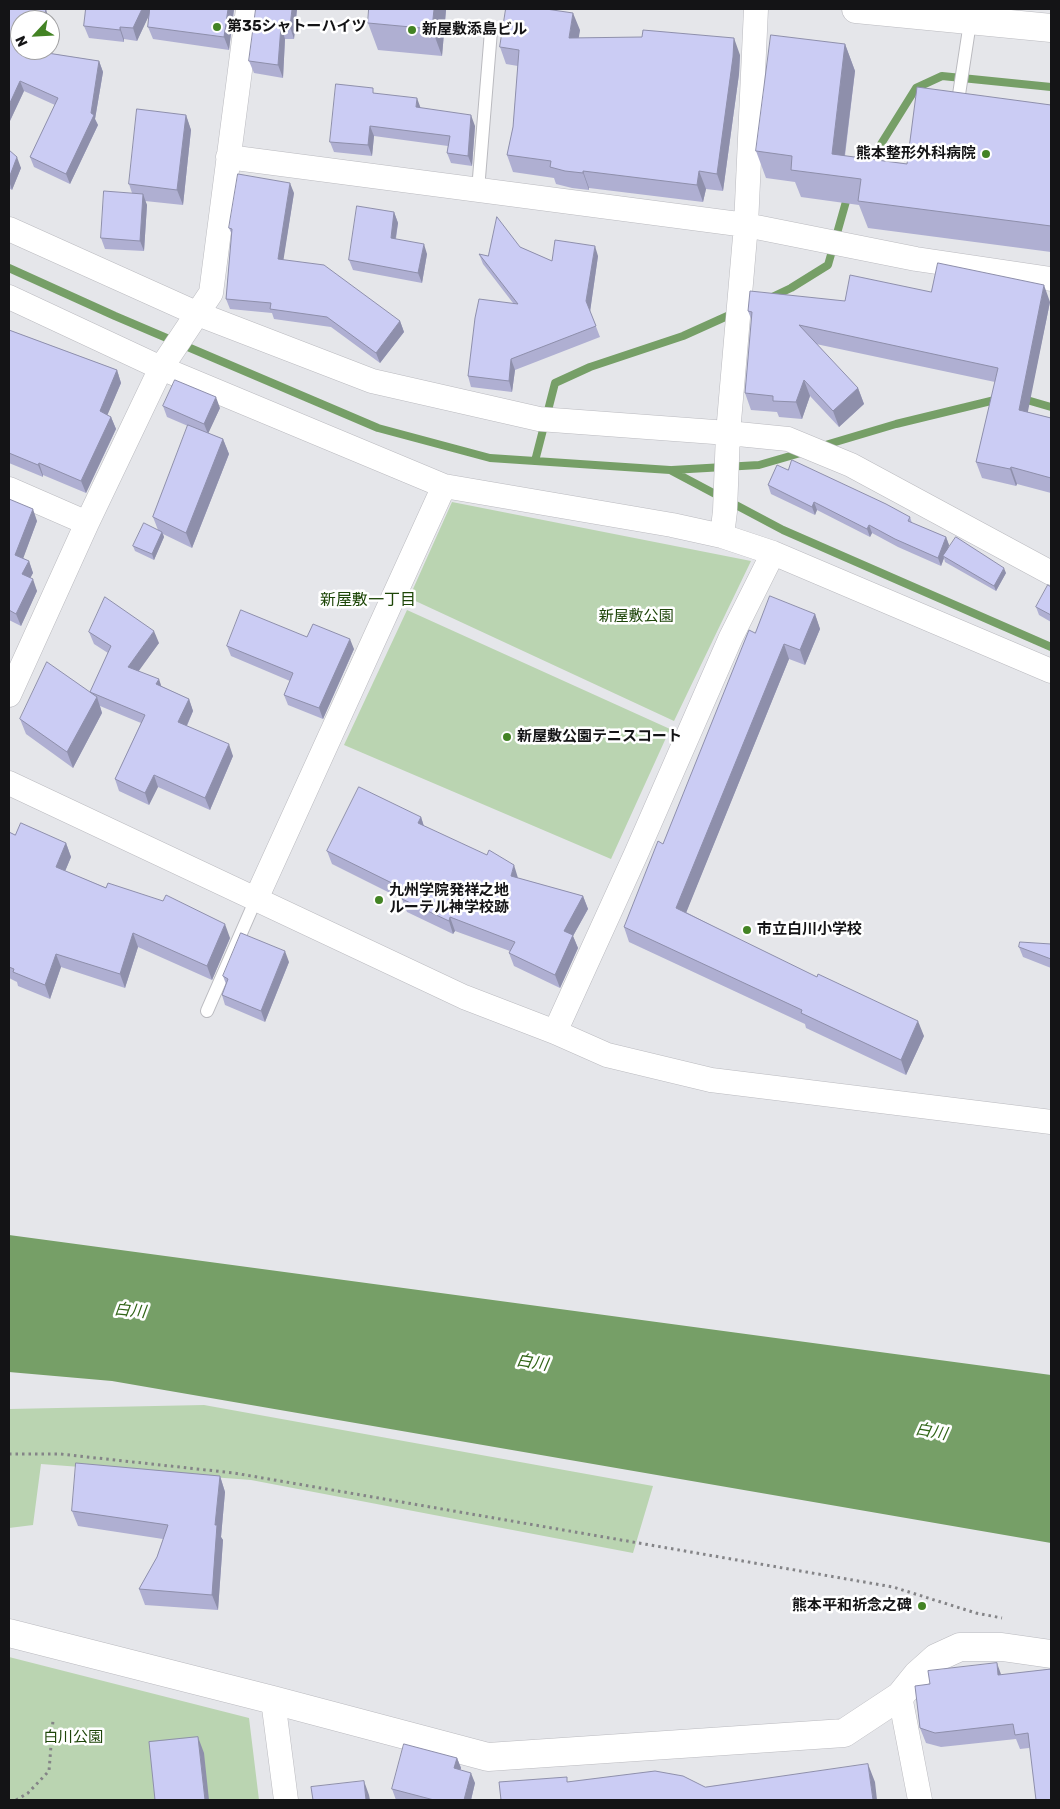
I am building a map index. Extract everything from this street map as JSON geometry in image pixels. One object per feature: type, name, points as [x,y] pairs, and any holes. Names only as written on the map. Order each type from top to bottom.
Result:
[{"type":"street","points":[[9,696],[87,524],[164,363],[211,294],[248,9]]},
{"type":"street","points":[[722,536],[746,225],[756,9]]},
{"type":"street","points":[[856,9],[1051,28]]},
{"type":"street","points":[[228,157],[746,225],[916,260],[1051,280]]},
{"type":"street","points":[[9,229],[193,321],[372,381],[538,419],[728,441],[788,439],[851,465],[1051,573]]},
{"type":"street","points":[[9,297],[444,486],[672,525],[722,536],[773,553],[1051,671]]},
{"type":"street","points":[[256,899],[444,486]]},
{"type":"street","points":[[9,489],[87,524]]},
{"type":"street","points":[[556,1032],[731,636],[773,553]]},
{"type":"street","points":[[9,783],[464,997],[556,1032],[607,1054],[711,1080],[1051,1122]]},
{"type":"street","points":[[9,1633],[488,1757],[844,1733],[900,1696],[917,1675],[936,1658],[960,1647],[1002,1647],[1051,1654]]},
{"type":"street","points":[[900,1696],[920,1800]]},
{"type":"street","points":[[273,1700],[286,1800]]},
{"type":"lane","points":[[969,29],[958,101],[977,104]]},
{"type":"lane","points":[[478,190],[491,31]]},
{"type":"lane","points":[[206,1011],[256,899]]},
{"type":"path","points":[[9,1454],[60,1454],[234,1473],[893,1586],[976,1613],[1004,1618]]},
{"type":"path","points":[[16,1800],[28,1793],[49,1771],[53,1720]]},
{"type":"green space","name":"新屋敷公園","points":[[452,502],[751,561],[674,721],[409,598]]},
{"type":"green space","name":"新屋敷公園テニスコート","points":[[407,610],[670,729],[611,859],[344,745]]},
{"type":"green space","points":[[204,1405],[653,1486],[633,1553],[251,1480],[41,1464],[33,1525],[9,1528],[9,1409]]},
{"type":"green space","name":"白川公園","points":[[9,1657],[249,1718],[259,1800],[9,1800]]},
{"type":"water","name":"白川","points":[[9,1235],[1051,1375],[1051,1543],[112,1381],[9,1372]]},
{"type":"building","points":[[9,9],[44,9],[46,10],[10,10],[10,60],[60,60],[60,55],[99,61],[91,113],[94,115],[66,174],[30,157],[58,98],[20,81],[9,105]]},
{"type":"building","points":[[86,9],[142,9],[133,28],[120,27],[120,30],[84,26]]},
{"type":"building","points":[[150,9],[228,9],[224,37],[148,27]]},
{"type":"building","points":[[256,9],[292,9],[290,27],[281,26],[278,65],[249,61]]},
{"type":"building","points":[[369,9],[434,9],[432,29],[368,23]]},
{"type":"building","points":[[506,9],[546,9],[573,13],[569,38],[642,37],[643,30],[734,38],[717,174],[699,171],[697,185],[583,171],[583,173],[565,171],[550,167],[551,161],[507,155],[513,127],[519,50],[500,47]]},
{"type":"building","name":"熊本整形外科病院","points":[[771,35],[845,44],[832,154],[907,164],[917,87],[1051,105],[1051,226],[858,201],[861,179],[791,170],[792,156],[756,151]]},
{"type":"building","points":[[336,84],[373,88],[373,93],[417,98],[416,107],[471,115],[468,156],[447,153],[450,136],[370,126],[368,145],[330,142]]},
{"type":"building","points":[[137,109],[186,115],[177,190],[129,184]]},
{"type":"building","points":[[9,150],[17,157],[9,178]]},
{"type":"building","points":[[238,174],[290,183],[278,259],[324,265],[400,321],[376,353],[327,317],[270,309],[271,303],[226,299],[232,229],[229,228]]},
{"type":"building","points":[[104,191],[143,194],[140,241],[101,238]]},
{"type":"building","points":[[357,206],[394,212],[391,238],[424,244],[418,273],[349,260]]},
{"type":"building","points":[[497,217],[520,247],[552,261],[555,240],[595,246],[586,301],[596,326],[511,359],[509,381],[468,376],[479,299],[518,304],[479,254],[488,256]]},
{"type":"building","points":[[938,263],[1044,285],[1019,410],[1051,418],[1051,478],[1011,467],[1010,469],[976,462],[998,368],[799,325],[858,388],[833,411],[804,380],[796,402],[773,401],[773,396],[745,393],[752,312],[748,311],[750,291],[845,301],[850,275],[931,292]]},
{"type":"building","points":[[9,330],[117,370],[100,411],[111,417],[81,481],[39,463],[38,465],[9,453]]},
{"type":"building","points":[[175,380],[216,397],[204,424],[163,406]]},
{"type":"building","points":[[188,425],[223,439],[186,533],[153,517]]},
{"type":"building","points":[[792,460],[886,504],[910,517],[908,521],[946,537],[938,558],[869,525],[867,529],[814,502],[812,507],[768,485],[777,465],[788,470]]},
{"type":"building","points":[[9,499],[33,509],[15,555],[29,561],[22,574],[33,579],[16,614],[9,610]]},
{"type":"building","points":[[144,523],[162,532],[152,554],[133,546]]},
{"type":"building","points":[[956,537],[1004,568],[994,586],[943,556]]},
{"type":"building","points":[[1048,585],[1051,587],[1051,615],[1036,607]]},
{"type":"building","points":[[770,596],[815,614],[800,650],[784,644],[676,908],[817,977],[818,974],[918,1021],[901,1060],[801,1013],[802,1010],[624,927],[658,841],[663,844],[749,630],[755,633]]},
{"type":"building","points":[[105,597],[154,631],[128,667],[159,679],[156,684],[189,699],[178,722],[229,744],[205,798],[154,775],[145,793],[115,779],[145,715],[90,692],[111,646],[89,632]]},
{"type":"building","points":[[241,610],[307,637],[313,624],[350,639],[319,708],[284,695],[293,673],[227,646]]},
{"type":"building","points":[[47,662],[97,697],[67,752],[20,719]]},
{"type":"building","points":[[359,787],[421,817],[418,823],[487,855],[489,850],[514,865],[511,876],[583,896],[564,931],[573,935],[555,975],[509,953],[515,942],[450,917],[449,921],[402,899],[406,890],[327,851]]},
{"type":"building","points":[[21,823],[66,843],[56,867],[106,888],[108,883],[163,901],[166,895],[225,924],[207,966],[133,933],[120,974],[56,954],[45,985],[13,972],[14,969],[9,967],[9,832],[15,835]]},
{"type":"building","points":[[241,933],[285,951],[261,1011],[222,995],[228,979],[223,976]]},
{"type":"building","points":[[1020,942],[1051,944],[1051,959],[1019,947]]},
{"type":"building","points":[[76,1463],[220,1476],[215,1525],[217,1525],[212,1595],[139,1589],[157,1557],[168,1525],[72,1511]]},
{"type":"building","points":[[997,1663],[998,1675],[1051,1669],[1051,1800],[1036,1800],[1028,1733],[1015,1735],[1013,1724],[935,1733],[920,1728],[915,1686],[930,1684],[928,1671]]},
{"type":"building","points":[[198,1737],[205,1800],[155,1800],[149,1742]]},
{"type":"building","points":[[404,1744],[457,1758],[454,1768],[471,1773],[464,1800],[434,1800],[392,1789]]},
{"type":"building","points":[[868,1764],[873,1800],[501,1800],[499,1782],[567,1777],[567,1782],[655,1771],[683,1776],[705,1787]]},
{"type":"building","points":[[364,1781],[366,1800],[313,1800],[311,1787]]},
{"type":"waterway","points":[[866,168],[916,88],[942,76],[1051,87]]},
{"type":"waterway","points":[[770,298],[791,288],[828,265],[847,198],[850,194]]},
{"type":"waterway","points":[[9,268],[115,316],[378,428],[490,458],[670,470],[783,530],[1051,647]]},
{"type":"waterway","points":[[535,461],[555,383],[590,367],[683,336],[734,313]]},
{"type":"waterway","points":[[1020,398],[1051,407]]},
{"type":"waterway","points":[[822,446],[896,424],[999,399]]},
{"type":"waterway","points":[[672,470],[759,465],[804,452]]},
{"type":"place","name":"第35シャトーハイツ","points":[[217,27]]},
{"type":"place","name":"新屋敷添島ビル","points":[[412,30]]},
{"type":"place","name":"熊本整形外科病院","points":[[986,154]]},
{"type":"place","name":"新屋敷公園テニスコート","points":[[507,737]]},
{"type":"place","name":"九州学院発祥之地 ルーテル神学校跡","points":[[379,900]]},
{"type":"place","name":"市立白川小学校","points":[[747,930]]},
{"type":"place","name":"熊本平和祈念之碑","points":[[922,1606]]},
{"type":"district","name":"新屋敷一丁目","points":[[368,600]]}]
